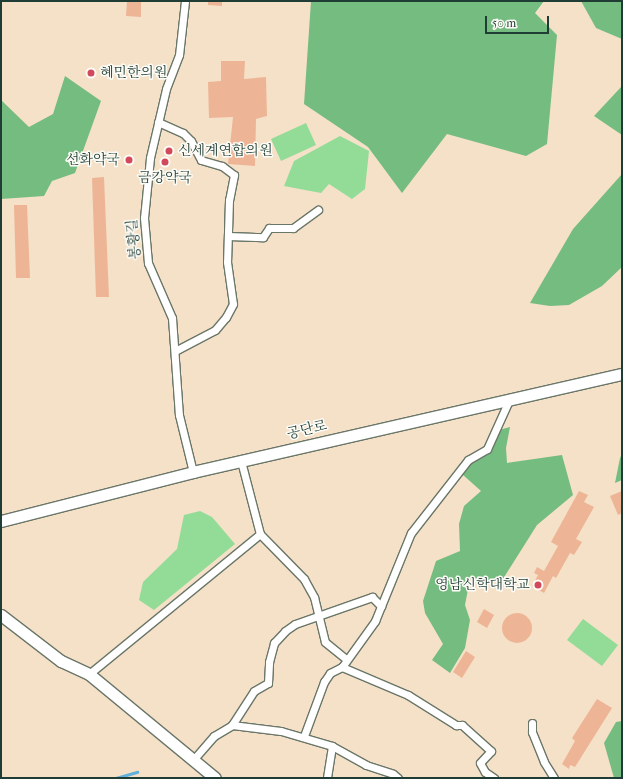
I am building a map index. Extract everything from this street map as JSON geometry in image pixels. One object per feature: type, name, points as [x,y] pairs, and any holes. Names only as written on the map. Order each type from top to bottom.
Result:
[{"type":"street","name":"봉황길","points":[[185,1],[180,55],[166,89],[150,158],[145,200],[145,248],[152,275],[172,318],[179,415],[193,472]]},
{"type":"street","points":[[158,122],[183,132],[191,141],[201,160],[222,166],[234,175],[227,262],[233,304],[226,317],[215,330],[175,351]]},
{"type":"street","points":[[228,236],[263,237],[268,228],[293,228],[318,210]]},
{"type":"street","name":"공단로","points":[[1,521],[193,472],[510,398],[622,374]]},
{"type":"street","points":[[304,736],[324,682],[330,673],[342,667],[375,621],[411,533],[468,460],[487,449],[510,398]]},
{"type":"street","points":[[242,461],[260,534],[293,564],[304,579],[320,617],[325,642],[347,660]]},
{"type":"street","points":[[89,674],[260,534]]},
{"type":"street","points":[[193,760],[214,736],[232,725],[254,691],[268,682],[269,662],[274,643],[296,624],[320,617],[372,597],[381,606]]},
{"type":"street","points":[[1,615],[61,660],[89,674],[215,778]]},
{"type":"street","points":[[342,667],[408,694],[456,725],[462,725],[491,751],[480,763],[485,772],[494,778]]},
{"type":"street","points":[[532,723],[532,732],[544,762],[554,778]]},
{"type":"street","points":[[232,725],[304,736],[332,746],[366,765],[393,774],[398,778]]},
{"type":"street","points":[[327,778],[332,746]]},
{"type":"green space","points":[[311,1],[544,1],[535,13],[557,35],[547,144],[526,156],[447,134],[402,193],[368,147],[304,104]]},
{"type":"green space","points":[[581,1],[622,1],[622,39],[596,28]]},
{"type":"green space","points":[[65,76],[101,101],[75,173],[52,181],[44,196],[1,199],[1,100],[29,127],[53,114]]},
{"type":"green space","points":[[622,86],[622,135],[594,116]]},
{"type":"green space","points":[[306,123],[316,145],[281,161],[271,139]]},
{"type":"green space","points":[[340,136],[369,151],[365,189],[352,199],[329,184],[321,193],[284,186],[294,161]]},
{"type":"green space","points":[[622,174],[622,267],[602,286],[569,305],[550,306],[530,303],[573,229]]},
{"type":"green space","points":[[510,427],[506,448],[507,463],[562,455],[573,495],[537,525],[501,582],[470,579],[465,605],[470,620],[465,648],[450,673],[432,660],[443,644],[425,613],[423,601],[436,561],[460,551],[459,524],[464,506],[481,491],[462,474],[499,430]]},
{"type":"green space","points":[[622,454],[622,480],[615,483],[620,458]]},
{"type":"green space","points":[[200,511],[212,517],[235,544],[154,610],[139,600],[143,582],[177,549],[184,515]]},
{"type":"green space","points":[[583,619],[618,645],[602,666],[567,640]]},
{"type":"green space","points":[[622,721],[622,778],[614,778],[604,743],[616,722]]},
{"type":"building","points":[[127,1],[141,1],[141,17],[126,16]]},
{"type":"building","points":[[208,1],[222,1],[222,6],[208,5]]},
{"type":"building","points":[[221,61],[245,61],[244,79],[266,77],[267,116],[256,119],[255,166],[228,164],[233,117],[209,118],[208,82],[221,81]]},
{"type":"building","points":[[104,177],[109,297],[96,297],[92,178]]},
{"type":"building","points":[[14,205],[27,205],[30,278],[16,278]]},
{"type":"building","points":[[579,491],[588,495],[584,502],[594,507],[576,539],[582,542],[574,555],[570,553],[556,578],[553,576],[544,593],[532,586],[538,575],[534,573],[537,567],[544,571],[558,546],[551,542]]},
{"type":"building","points":[[622,491],[622,513],[618,515],[610,496]]},
{"type":"building","points":[[484,609],[494,615],[487,628],[477,622]]},
{"type":"building","points":[[517,613],[523,614],[531,622],[531,634],[523,642],[517,643],[511,642],[503,634],[502,628],[503,622],[511,614]]},
{"type":"building","points":[[466,651],[475,657],[462,678],[453,672]]},
{"type":"building","points":[[597,699],[612,708],[575,767],[570,765],[569,769],[562,764],[575,741],[572,738]]},
{"type":"waterway","points":[[116,778],[137,772]]},
{"type":"place","name":"혜민한의원","points":[[91,73]]},
{"type":"place","name":"신세계연합의원","points":[[169,151]]},
{"type":"place","name":"선화약국","points":[[129,160]]},
{"type":"place","name":"금강약국","points":[[165,162]]},
{"type":"place","name":"영남신학대학교","points":[[538,585]]}]
